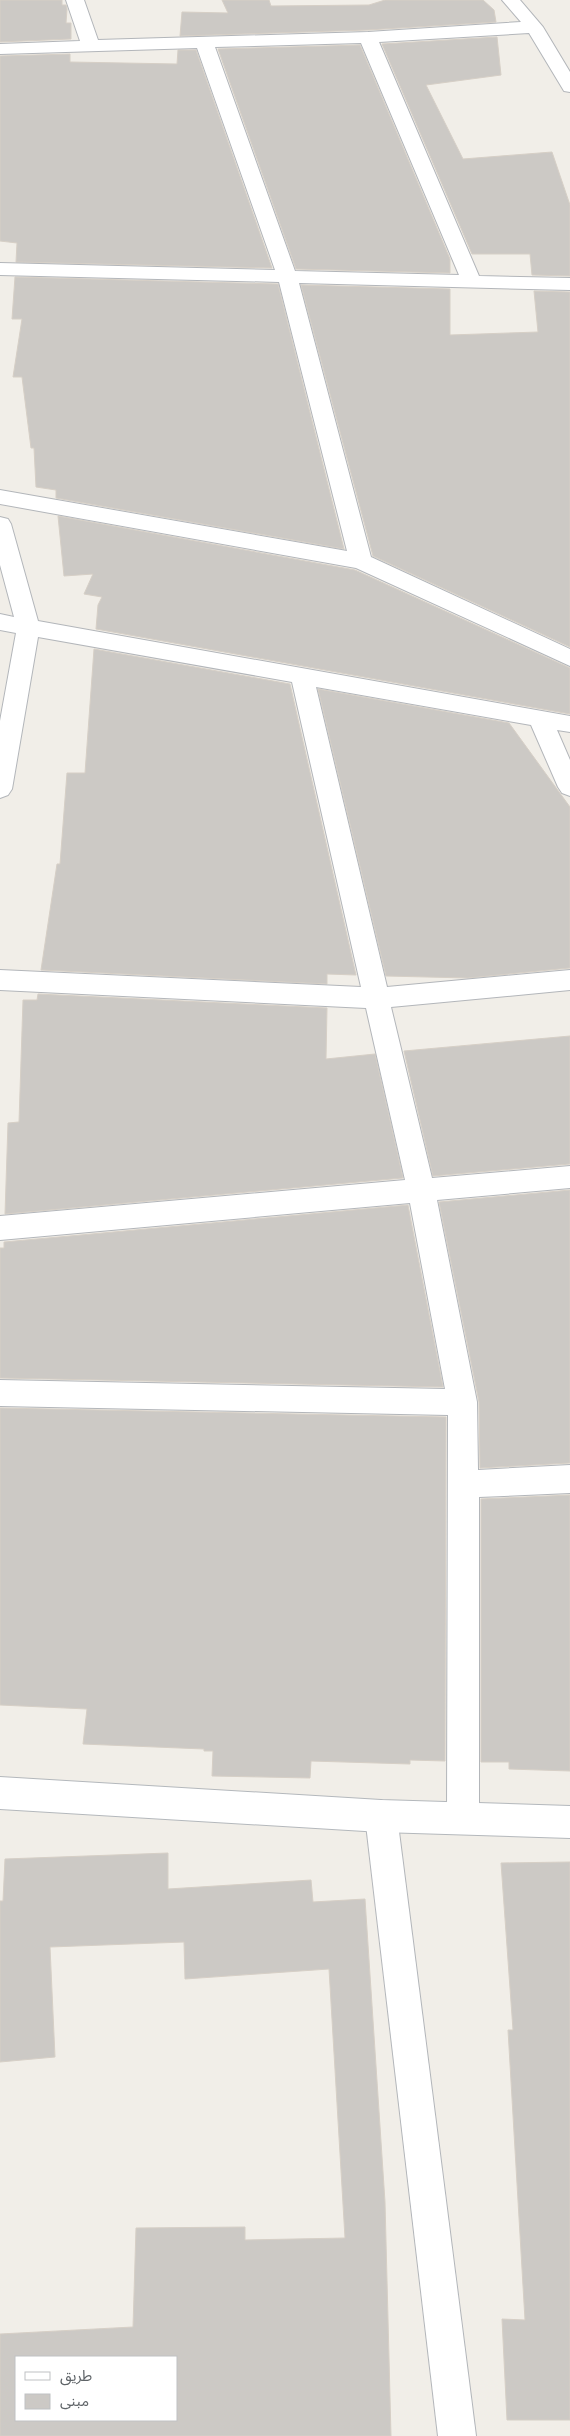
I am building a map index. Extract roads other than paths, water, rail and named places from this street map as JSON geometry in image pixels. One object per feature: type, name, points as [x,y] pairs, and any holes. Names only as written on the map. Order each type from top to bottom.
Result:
[{"type":"street","points":[[74,0],[91,47]]},
{"type":"street","points":[[511,0],[534,27],[570,88]]},
{"type":"street","points":[[0,49],[368,37],[534,27]]},
{"type":"street","points":[[368,37],[472,283]]},
{"type":"street","points":[[204,42],[287,275],[361,560]]},
{"type":"street","points":[[0,269],[287,275],[472,283],[570,284]]},
{"type":"street","points":[[0,497],[361,560],[570,658]]},
{"type":"street","points":[[0,524],[28,627],[0,789]]},
{"type":"street","points":[[0,622],[570,724]]},
{"type":"street","points":[[302,675],[421,1191],[462,1402],[464,1484],[463,1817]]},
{"type":"street","points":[[540,719],[570,787]]},
{"type":"street","points":[[0,980],[376,998],[570,980]]},
{"type":"street","points":[[0,1228],[570,1177]]},
{"type":"street","points":[[0,1392],[462,1402]]},
{"type":"street","points":[[464,1484],[570,1479]]},
{"type":"street","points":[[0,1793],[381,1816],[463,1817],[570,1822]]},
{"type":"street","points":[[381,1816],[457,2436]]}]
